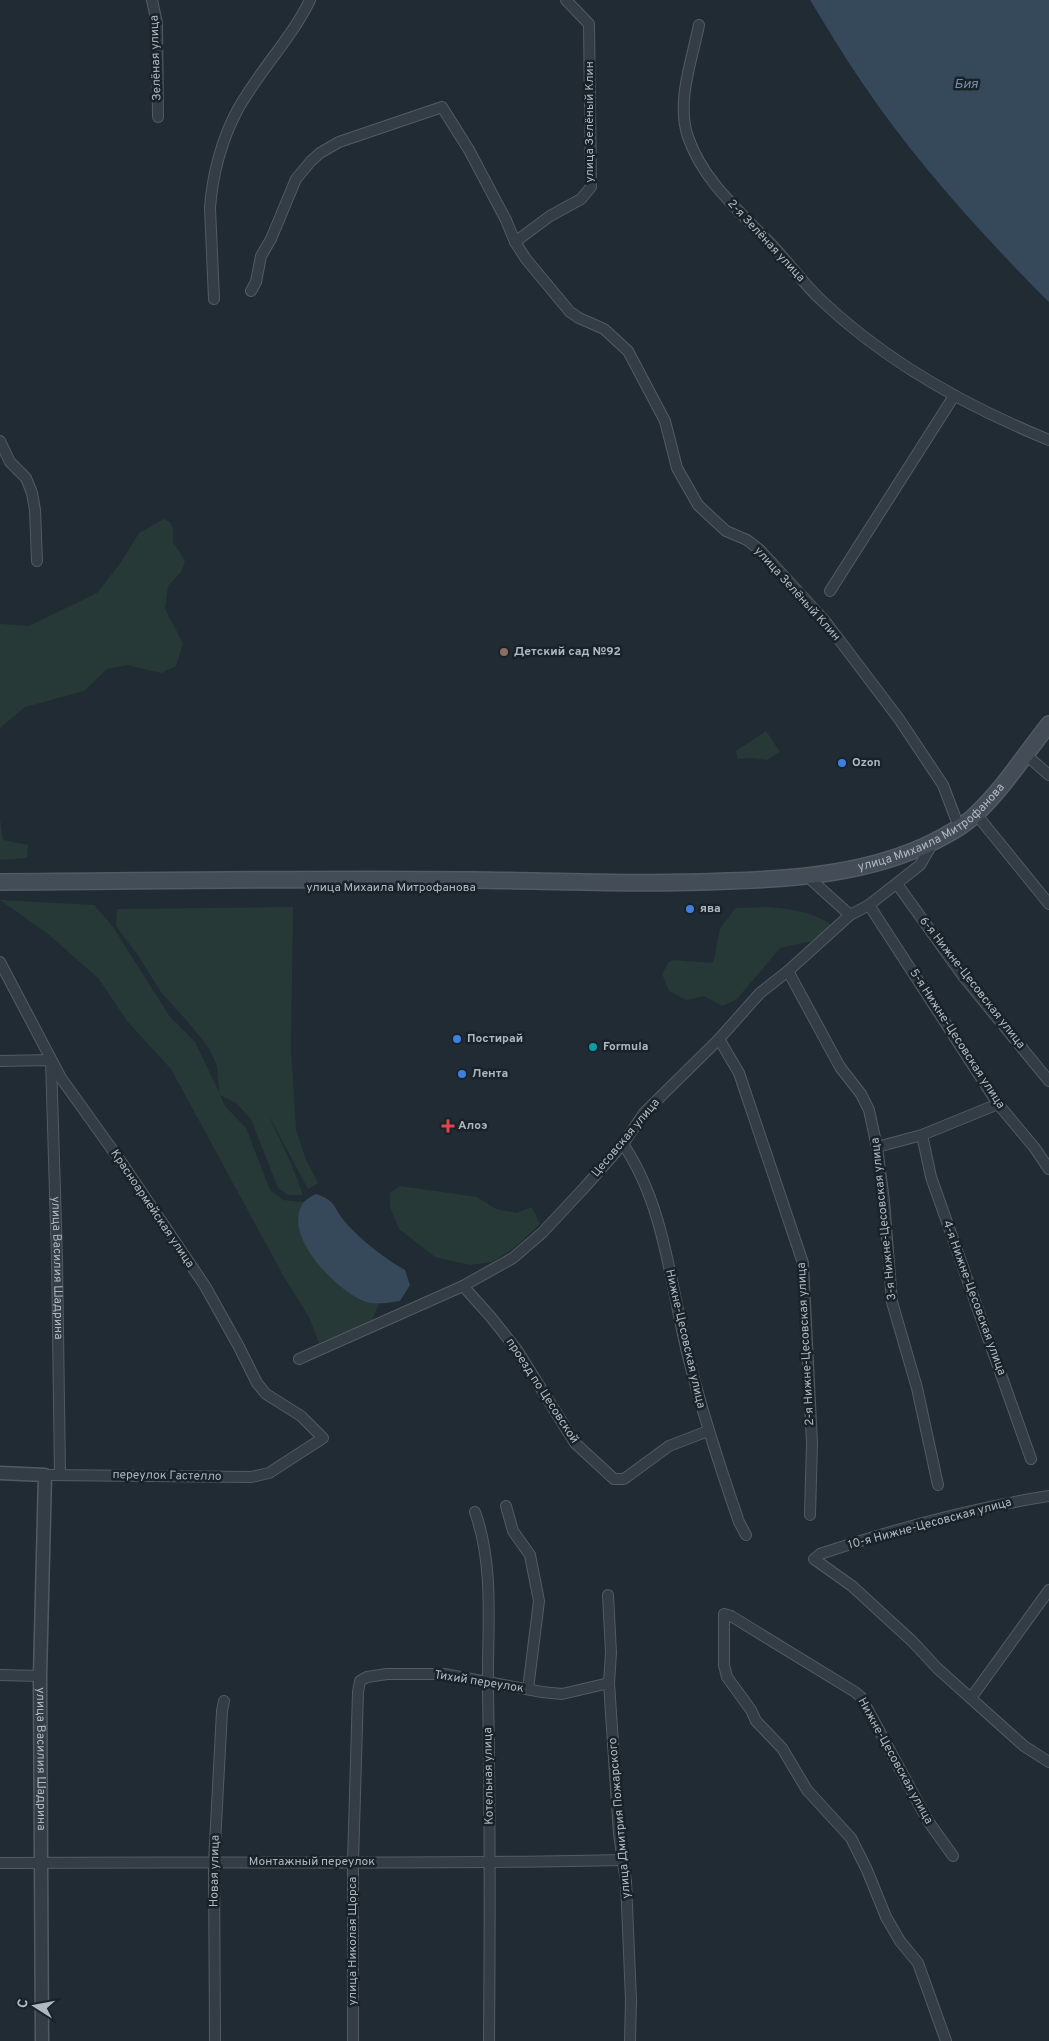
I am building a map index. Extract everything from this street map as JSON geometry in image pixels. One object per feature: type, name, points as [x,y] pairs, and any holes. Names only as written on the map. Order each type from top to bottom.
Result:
[{"type":"main road","name":"улица Михаила Митрофанова","points":[[0,889],[472,880],[638,884],[808,877],[905,854],[959,827],[976,814],[1002,785],[1049,724]]},
{"type":"main road","name":"улица Михаила Митрофанова","points":[[0,882],[83,886]]},
{"type":"street","name":"Зелёная улица","points":[[152,0],[156,23],[158,117]]},
{"type":"street","points":[[214,298],[210,208],[211,194],[223,146],[238,109],[310,0]]},
{"type":"street","name":"улица Зелёный Клин","points":[[515,242],[550,216],[581,199],[591,186],[589,24],[566,0]]},
{"type":"street","name":"2-я Зелёная улица","points":[[699,25],[683,108],[688,136],[713,184],[829,307],[874,344],[954,396],[1009,424],[1049,440]]},
{"type":"street","name":"улица Зелёный Клин","points":[[251,291],[256,282],[261,256],[271,239],[302,169],[320,153],[339,142],[442,108],[469,150],[506,220],[515,242],[526,259],[570,312],[604,329],[628,351],[665,420],[677,468],[698,504],[726,531],[747,540],[760,550],[825,621],[899,719],[943,785],[959,827]]},
{"type":"street","points":[[830,591],[954,396]]},
{"type":"street","points":[[0,442],[10,462],[26,478],[32,492],[35,510],[37,561]]},
{"type":"street","points":[[1025,754],[1049,775]]},
{"type":"street","points":[[976,814],[1049,904]]},
{"type":"street","name":"Цесовская улица","points":[[300,1360],[463,1286],[513,1258],[542,1233],[623,1144],[644,1113],[719,1039],[760,993],[788,971],[850,915],[869,905],[920,865],[934,841]]},
{"type":"street","points":[[808,877],[850,915]]},
{"type":"street","name":"6-я Нижне-Цесовская улица","points":[[897,884],[963,976],[1049,1081]]},
{"type":"street","name":"5-я Нижне-Цесовская улица","points":[[869,905],[998,1104],[1034,1147],[1049,1169]]},
{"type":"street","name":"Красноармейская улица","points":[[0,962],[19,995],[51,1060],[205,1286],[257,1383],[266,1394],[302,1416],[323,1438]]},
{"type":"street","name":"3-я Нижне-Цесовская улица","points":[[788,971],[840,1068],[865,1101],[877,1147],[892,1302],[917,1388],[938,1485]]},
{"type":"street","name":"2-я Нижне-Цесовская улица","points":[[719,1039],[739,1073],[803,1263],[812,1443],[810,1515]]},
{"type":"street","points":[[0,1061],[51,1060]]},
{"type":"street","name":"улица Василия Шадрина","points":[[51,1060],[57,1259],[60,1475]]},
{"type":"street","points":[[877,1147],[922,1135],[998,1104]]},
{"type":"street","name":"4-я Нижне-Цесовская улица","points":[[922,1135],[931,1177],[1031,1459]]},
{"type":"street","name":"Нижне-Цесовская улица","points":[[623,1144],[636,1163],[657,1217],[688,1354],[708,1431],[739,1522],[746,1535]]},
{"type":"street","name":"проезд по Цесовской","points":[[463,1286],[517,1350],[575,1443],[614,1479],[624,1479],[669,1446],[708,1431]]},
{"type":"street","name":"переулок Гастелло","points":[[0,1473],[251,1477],[269,1473],[323,1438]]},
{"type":"street","name":"улица Василия Шадрина","points":[[42,2041],[40,1676],[45,1475]]},
{"type":"street","name":"10-я Нижне-Цесовская улица","points":[[971,1698],[852,1586],[814,1559],[820,1554],[878,1535],[966,1512],[1049,1496]]},
{"type":"street","points":[[506,1506],[513,1531],[529,1552],[539,1601],[528,1689]]},
{"type":"street","name":"Котельная улица","points":[[475,1512],[483,1545],[489,1608],[488,1682],[491,1863],[489,2041]]},
{"type":"street","points":[[1049,1590],[971,1698],[1024,1746],[1049,1762]]},
{"type":"street","name":"улица Дмитрия Пожарского","points":[[608,1595],[611,1653],[609,1683],[619,1834],[626,1882],[631,2000],[630,2041]]},
{"type":"street","name":"Нижне-Цесовская улица","points":[[946,2041],[918,1963],[900,1941],[886,1917],[852,1838],[807,1790],[782,1748],[756,1721],[751,1710],[727,1677],[724,1665],[723,1618],[725,1614],[856,1692],[861,1697],[928,1821],[953,1856]]},
{"type":"street","name":"Тихий переулок","points":[[358,1692],[360,1681],[363,1678],[387,1674],[444,1674],[562,1694],[609,1683]]},
{"type":"street","points":[[0,1675],[40,1676]]},
{"type":"street","name":"улица Николая Щорса","points":[[353,2041],[353,1862],[358,1692]]},
{"type":"street","name":"Новая улица","points":[[215,2041],[214,1862],[224,1701]]},
{"type":"street","name":"Монтажный переулок","points":[[0,1863],[491,1863],[624,1860]]},
{"type":"green space","points":[[164,519],[170,522],[173,529],[173,543],[185,562],[181,572],[168,586],[165,609],[183,643],[176,666],[161,673],[128,665],[107,669],[84,691],[25,707],[0,728],[0,624],[29,626],[97,593],[119,565],[139,533]]},
{"type":"green space","points":[[766,731],[780,752],[767,760],[753,758],[738,759],[736,751]]},
{"type":"green space","points":[[0,818],[3,840],[28,845],[27,858],[0,860]]},
{"type":"green space","points":[[0,900],[94,905],[113,927],[170,1017],[195,1042],[219,1092],[217,1066],[209,1048],[161,992],[137,954],[116,926],[117,909],[293,907],[291,1050],[296,1129],[306,1160],[318,1183],[308,1189],[267,1112],[291,1163],[303,1195],[288,1195],[278,1188],[251,1119],[236,1103],[220,1095],[225,1106],[246,1128],[270,1190],[283,1200],[304,1202],[298,1217],[362,1301],[379,1304],[372,1320],[319,1343],[309,1317],[284,1277],[171,1069],[127,1021],[99,979],[48,934]]},
{"type":"green space","points":[[768,907],[801,912],[832,925],[813,941],[780,948],[736,1000],[722,1006],[704,996],[686,1000],[669,991],[662,974],[669,962],[673,960],[712,963],[720,928],[736,908]]},
{"type":"green space","points":[[400,1186],[477,1197],[496,1209],[517,1213],[532,1207],[540,1224],[514,1248],[492,1262],[469,1265],[435,1257],[399,1229],[390,1207],[390,1193]]},
{"type":"water","name":"Бия","points":[[810,0],[1049,0],[1049,302],[974,223],[903,139],[854,71]]},
{"type":"water","points":[[316,1194],[328,1199],[346,1223],[366,1242],[405,1270],[410,1285],[400,1301],[375,1303],[361,1300],[338,1284],[314,1259],[299,1230],[298,1216],[303,1203]]},
{"type":"place","name":"Детский сад №92","points":[[504,652]]},
{"type":"place","name":"Ozon","points":[[842,763]]},
{"type":"place","name":"ява","points":[[690,909]]},
{"type":"place","name":"Постирай","points":[[457,1039]]},
{"type":"place","name":"Formula","points":[[593,1047]]},
{"type":"place","name":"Лента","points":[[462,1074]]},
{"type":"place","name":"Алоэ","points":[[448,1126]]}]
